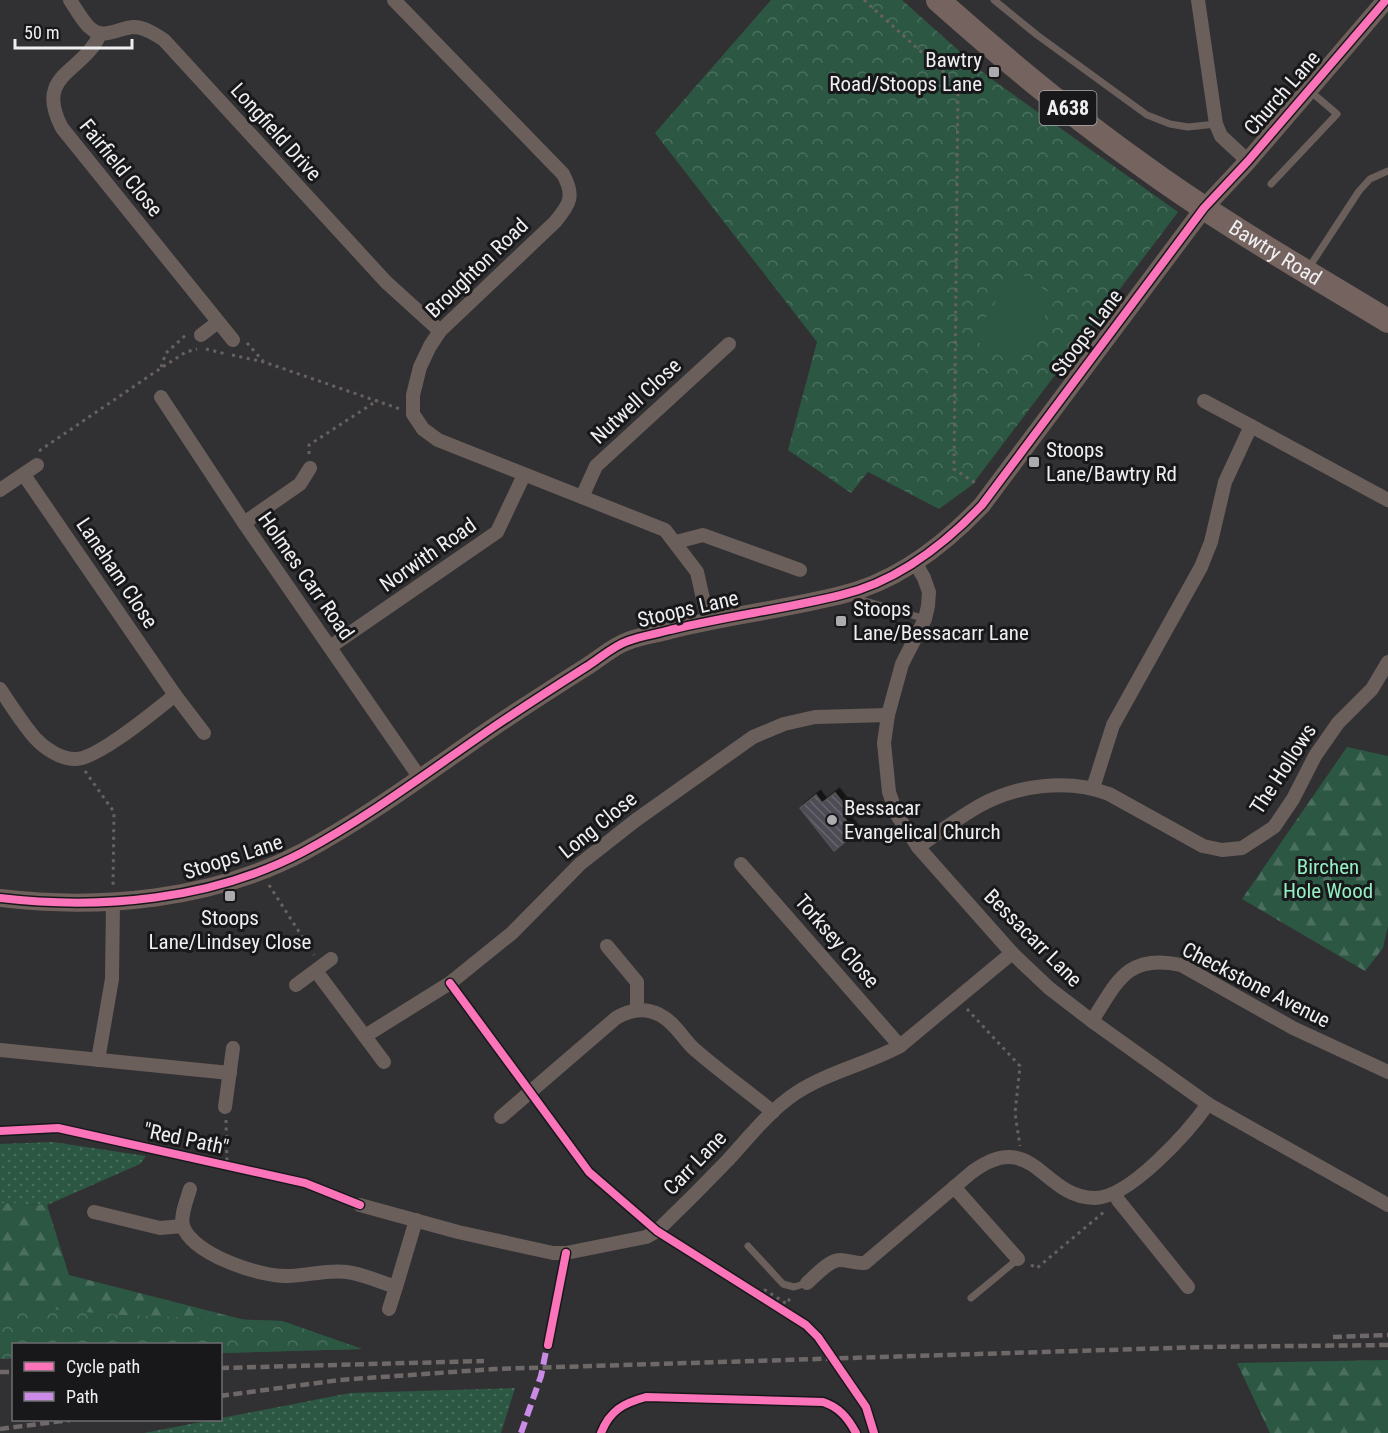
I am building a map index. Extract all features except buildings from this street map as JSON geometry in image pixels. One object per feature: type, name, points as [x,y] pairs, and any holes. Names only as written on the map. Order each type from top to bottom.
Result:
[{"type":"highway","name":"Bawtry Road","points":[[938,0],[1005,59],[1138,163],[1204,208],[1388,321]]},
{"type":"street","points":[[70,0],[89,27],[100,34]]},
{"type":"street","name":"Broughton Road","points":[[394,0],[563,174],[569,185],[570,199],[555,222],[440,331],[420,367],[413,394],[413,414]]},
{"type":"street","points":[[1198,0],[1215,124],[1221,136],[1248,161]]},
{"type":"street","name":"Church Lane","points":[[1204,208],[1248,161],[1386,0]]},
{"type":"street","name":"Longfield Drive","points":[[100,34],[111,34],[135,27],[154,33],[164,40],[386,282],[440,331]]},
{"type":"street","name":"Fairfield Close","points":[[100,34],[89,52],[59,80],[53,95],[54,113],[62,128],[233,340]]},
{"type":"street","name":"Stoops Lane","points":[[0,898],[44,902],[113,902],[167,896],[260,872],[302,853],[420,778],[521,708],[626,642],[708,621],[843,595],[886,578],[915,562],[966,521],[990,494],[1204,208]]},
{"type":"street","points":[[201,335],[218,322]]},
{"type":"street","name":"Nutwell Close","points":[[582,497],[596,466],[729,344]]},
{"type":"street","name":"Holmes Carr Road","points":[[160,397],[244,524],[420,778]]},
{"type":"street","points":[[1204,401],[1388,500]]},
{"type":"street","points":[[413,414],[423,429],[438,440],[665,530],[697,572],[708,621]]},
{"type":"street","points":[[1093,788],[1113,725],[1201,567],[1211,542],[1225,482],[1251,426]]},
{"type":"street","points":[[0,490],[38,465]]},
{"type":"street","points":[[244,524],[300,484],[310,468]]},
{"type":"street","name":"Laneham Close","points":[[24,474],[204,733]]},
{"type":"street","name":"Norwith Road","points":[[330,647],[497,532],[524,475]]},
{"type":"street","points":[[676,542],[703,535],[800,570]]},
{"type":"street","name":"Bessacarr Lane","points":[[915,562],[929,592],[928,606],[902,664],[888,715],[884,743],[889,792],[897,815],[918,847],[1012,953],[1049,988],[1092,1022],[1208,1104],[1388,1205]]},
{"type":"street","name":"The Hollows","points":[[918,847],[980,806],[1003,796],[1036,787],[1072,785],[1093,788],[1109,794],[1203,846],[1222,850],[1242,848],[1274,827],[1293,799],[1315,756],[1338,723],[1372,689],[1388,662]]},
{"type":"street","points":[[0,689],[34,737],[48,750],[77,760],[102,749],[176,695]]},
{"type":"street","name":"Long Close","points":[[365,1036],[450,983],[512,933],[580,864],[636,820],[753,737],[784,724],[815,717],[888,715]]},
{"type":"street","name":"Torksey Close","points":[[741,864],[900,1046]]},
{"type":"street","points":[[98,1060],[112,979],[113,902]]},
{"type":"street","points":[[606,946],[637,982],[637,1010]]},
{"type":"street","name":"Carr Lane","points":[[360,1205],[458,1232],[553,1253],[566,1253],[646,1236],[657,1231],[773,1112],[795,1093],[880,1058],[900,1046],[1012,953]]},
{"type":"street","name":"Checkstone Avenue","points":[[1092,1022],[1119,980],[1134,968],[1147,962],[1164,961],[1181,965],[1293,1028],[1388,1072]]},
{"type":"street","points":[[296,985],[323,966],[365,1036],[384,1062]]},
{"type":"street","points":[[501,1117],[616,1018],[626,1012],[637,1010],[658,1014],[667,1020],[692,1047],[773,1112]]},
{"type":"street","points":[[225,1107],[233,1048]]},
{"type":"street","points":[[0,1050],[230,1073]]},
{"type":"street","points":[[807,1283],[835,1261],[865,1263],[985,1163],[1002,1157],[1033,1163],[1062,1189],[1079,1196],[1094,1198],[1117,1196],[1165,1153],[1198,1119],[1208,1104]]},
{"type":"street","points":[[954,1187],[1018,1259]]},
{"type":"street","points":[[190,1190],[183,1214],[183,1226],[193,1240],[212,1255],[243,1268],[272,1276],[347,1272],[396,1287]]},
{"type":"street","points":[[1117,1196],[1188,1287]]},
{"type":"street","points":[[94,1212],[160,1228],[183,1226]]},
{"type":"street","points":[[389,1309],[416,1220]]},
{"type":"lane","points":[[994,0],[1037,35],[1147,115],[1188,128],[1215,124]]},
{"type":"lane","points":[[1270,184],[1337,114],[1309,90]]},
{"type":"lane","points":[[1306,271],[1359,190],[1370,179],[1388,171]]},
{"type":"lane","points":[[843,595],[924,619]]},
{"type":"lane","points":[[748,1246],[783,1284],[794,1287],[807,1283]]},
{"type":"lane","points":[[971,1298],[1018,1259]]},
{"type":"path","points":[[864,0],[958,86],[954,469],[990,494]]},
{"type":"path","points":[[161,369],[166,353],[188,332],[201,335]]},
{"type":"path","points":[[233,340],[242,337],[264,362]]},
{"type":"path","points":[[38,451],[186,352],[200,348],[264,362],[413,414]]},
{"type":"path","points":[[310,468],[309,445],[378,400]]},
{"type":"path","points":[[77,760],[114,812],[113,902]]},
{"type":"path","points":[[260,872],[323,966]]},
{"type":"path","points":[[958,1000],[1020,1066],[1015,1113],[1022,1160]]},
{"type":"path","points":[[225,1107],[227,1166]]},
{"type":"path","points":[[1018,1259],[1037,1268],[1117,1196]]},
{"type":"green space","points":[[771,0],[902,0],[986,75],[1178,212],[972,485],[939,509],[868,472],[851,493],[788,450],[817,342],[655,133]]},
{"type":"green space","points":[[1016,271],[1057,298],[1013,364],[972,338]]},
{"type":"green space","name":"Birchen Hole Wood","points":[[1347,747],[1388,756],[1388,926],[1383,948],[1365,971],[1242,899]]},
{"type":"green space","points":[[53,1142],[146,1156],[140,1164],[47,1205],[0,1203],[0,1144]]},
{"type":"green space","points":[[0,1203],[47,1205],[69,1275],[245,1320],[282,1321],[362,1349],[222,1353],[222,1343],[12,1343],[12,1358],[0,1359]]},
{"type":"green space","points":[[0,1305],[122,1315],[282,1321],[362,1349],[222,1353],[222,1343],[12,1343],[12,1358],[0,1359]]},
{"type":"green space","points":[[1388,1360],[1388,1433],[1270,1433],[1237,1363]]},
{"type":"green space","points":[[515,1388],[501,1433],[144,1433],[206,1421],[222,1421],[222,1418],[350,1393]]},
{"type":"railway","points":[[1333,1337],[1388,1335]]},
{"type":"railway","points":[[222,1396],[339,1380],[495,1369],[1204,1347],[1388,1345]]},
{"type":"railway","points":[[222,1368],[484,1361]]},
{"type":"railway","points":[[0,1372],[12,1372]]},
{"type":"railway","points":[[0,1429],[62,1421]]},
{"type":"marked path","points":[[521,1433],[541,1376],[548,1341]]},
{"type":"cycle path","points":[[0,898],[77,903],[155,897],[194,891],[268,868],[303,852],[352,823],[622,643],[691,625],[841,595],[881,581],[918,560],[952,534],[982,505],[1204,208],[1248,161],[1386,0]]},
{"type":"cycle path","points":[[450,983],[589,1172],[657,1231],[806,1325],[818,1337],[866,1407],[874,1433]]},
{"type":"cycle path","name":"\"Red Path\"","points":[[0,1131],[58,1128],[305,1183],[360,1205]]},
{"type":"cycle path","points":[[548,1345],[566,1253]]},
{"type":"cycle path","points":[[601,1433],[613,1413],[631,1402],[646,1397],[823,1402],[842,1414],[856,1433]]},
{"type":"place","name":"Bawtry Road/Stoops Lane","points":[[994,72]]},
{"type":"place","name":"Stoops Lane/Bawtry Rd","points":[[1034,462]]},
{"type":"place","name":"Stoops Lane/Bessacarr Lane","points":[[841,621]]},
{"type":"place","name":"Bessacar Evangelical Church","points":[[832,820]]},
{"type":"place","name":"Stoops Lane/Lindsey Close","points":[[230,896]]}]
